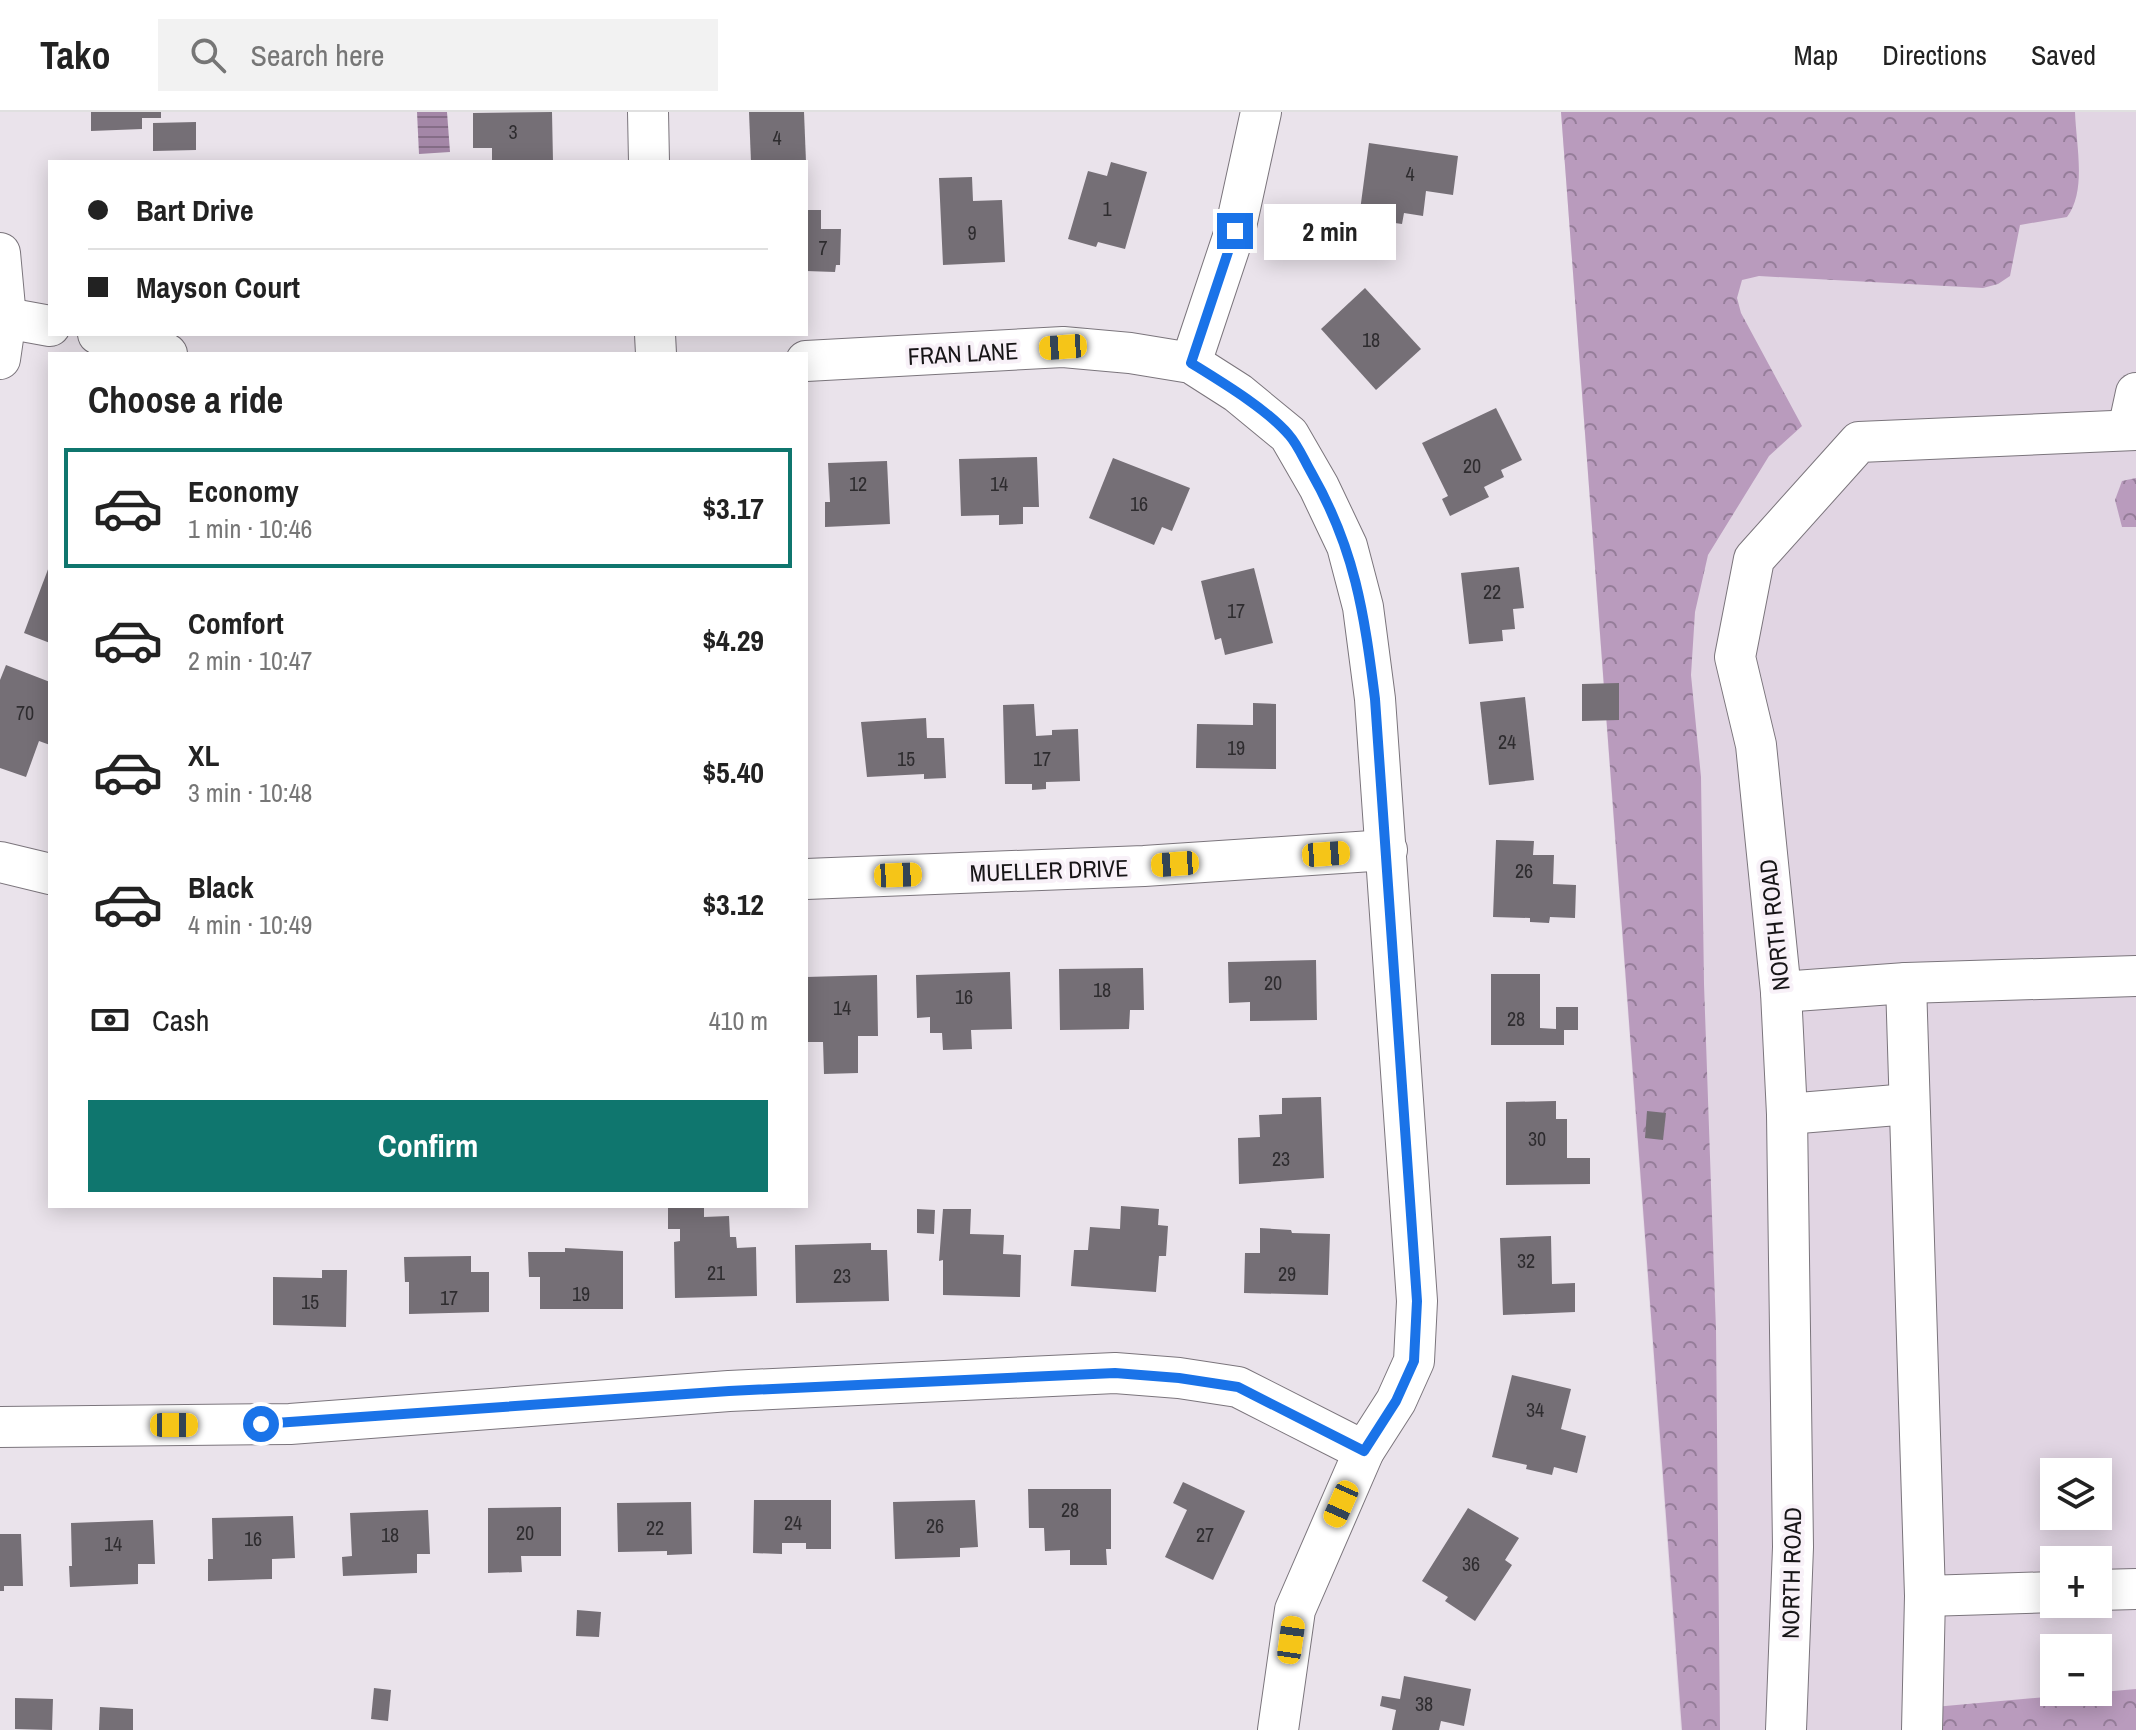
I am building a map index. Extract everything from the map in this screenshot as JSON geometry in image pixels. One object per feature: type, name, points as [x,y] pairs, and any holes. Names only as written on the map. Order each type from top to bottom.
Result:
[{"type":"street","points":[[648,112],[649,160]]},
{"type":"street","points":[[1191,363],[1235,231],[1261,112]]},
{"type":"street","points":[[0,253],[6,318],[0,359]]},
{"type":"street","points":[[6,318],[48,326]]},
{"type":"street","points":[[105,336],[160,352]]},
{"type":"street","name":"FRAN LANE","points":[[808,361],[1063,347],[1191,363],[1238,393],[1289,435],[1319,487],[1347,546],[1363,607],[1375,699],[1417,1301],[1414,1361],[1396,1401],[1364,1451],[1295,1610],[1278,1730]]},
{"type":"street","name":"NORTH ROAD","points":[[1786,1730],[1793,1547],[1787,1114],[1781,992],[1756,745],[1735,657],[1754,559],[1859,442],[2133,417]]},
{"type":"street","name":"MUELLER DRIVE","points":[[808,879],[1144,866],[1387,850]]},
{"type":"street","points":[[0,862],[48,874]]},
{"type":"street","points":[[1781,992],[1906,983],[2136,976]]},
{"type":"street","points":[[1906,983],[1925,1596],[1922,1730]]},
{"type":"street","points":[[1787,1114],[1909,1104]]},
{"type":"street","points":[[0,1427],[290,1424],[729,1391],[1115,1373],[1238,1387],[1364,1451]]},
{"type":"street","points":[[2112,1590],[2136,1589]]},
{"type":"street","points":[[1925,1596],[2040,1592]]},
{"type":"shaded area","points":[[417,112],[447,112],[450,152],[419,154]]},
{"type":"shaded area","points":[[1561,112],[2136,112],[2136,1730],[1681,1730]]},
{"type":"green space","points":[[1561,112],[2075,112],[2079,181],[2073,206],[2067,217],[2020,225],[2010,276],[1998,284],[1983,288],[1759,276],[1742,280],[1737,298],[1741,313],[1802,426],[1769,456],[1708,555],[1695,612],[1691,675],[1701,777],[1704,984],[1716,1330],[1720,1730],[1682,1730]]},
{"type":"green space","points":[[2136,478],[2136,527],[2122,527],[2115,500],[2122,481]]},
{"type":"green space","points":[[2136,1689],[2136,1730],[1901,1730],[1912,1709],[2040,1698],[2040,1706],[2112,1706],[2112,1691]]},
{"type":"building","points":[[91,112],[161,112],[161,118],[142,118],[142,129],[91,131]]},
{"type":"building","points":[[552,112],[553,160],[492,160],[492,148],[473,148],[473,113]]},
{"type":"building","points":[[749,112],[804,112],[806,160],[751,160]]},
{"type":"building","points":[[196,122],[196,150],[153,151],[153,123]]},
{"type":"building","points":[[1369,143],[1458,156],[1453,195],[1426,191],[1423,216],[1404,213],[1402,224],[1359,218]]},
{"type":"building","points":[[1111,162],[1147,172],[1125,249],[1098,242],[1096,247],[1068,239],[1088,171],[1107,176]]},
{"type":"building","points":[[972,177],[973,201],[1002,200],[1005,262],[943,265],[939,178]]},
{"type":"building","points":[[808,210],[821,210],[821,229],[841,229],[840,265],[836,265],[835,272],[808,271]]},
{"type":"building","points":[[1365,288],[1421,349],[1376,390],[1321,329]]},
{"type":"building","points":[[1496,408],[1522,460],[1501,470],[1504,477],[1484,487],[1489,497],[1450,516],[1442,499],[1448,496],[1422,443]]},
{"type":"building","points":[[1037,457],[1039,507],[1023,507],[1023,524],[999,525],[999,515],[961,516],[959,459]]},
{"type":"building","points":[[1113,458],[1190,488],[1172,531],[1162,527],[1154,545],[1089,518]]},
{"type":"building","points":[[887,461],[890,524],[825,527],[825,502],[830,502],[828,463]]},
{"type":"building","points":[[1519,567],[1524,608],[1513,609],[1515,629],[1502,630],[1503,641],[1469,644],[1461,573]]},
{"type":"building","points":[[1254,568],[1273,643],[1225,655],[1221,638],[1215,640],[1201,581]]},
{"type":"building","points":[[48,569],[48,642],[24,633]]},
{"type":"building","points":[[6,665],[48,681],[48,744],[39,741],[26,777],[0,768],[0,680]]},
{"type":"building","points":[[1619,683],[1619,720],[1582,721],[1582,684]]},
{"type":"building","points":[[1525,697],[1534,780],[1489,785],[1480,702]]},
{"type":"building","points":[[1253,703],[1276,704],[1276,769],[1196,768],[1197,724],[1253,725]]},
{"type":"building","points":[[1034,704],[1036,736],[1052,735],[1052,730],[1078,729],[1080,781],[1046,782],[1046,789],[1032,790],[1032,784],[1005,784],[1003,705]]},
{"type":"building","points":[[926,718],[927,738],[944,738],[946,778],[924,779],[924,774],[867,777],[861,722]]},
{"type":"building","points":[[1496,840],[1534,841],[1533,855],[1554,855],[1553,884],[1576,885],[1575,918],[1550,917],[1549,923],[1530,922],[1530,918],[1493,917]]},
{"type":"building","points":[[1316,960],[1317,1020],[1250,1021],[1250,1002],[1229,1003],[1228,962]]},
{"type":"building","points":[[1143,968],[1144,1010],[1130,1010],[1129,1029],[1060,1030],[1059,969]]},
{"type":"building","points":[[1010,972],[1012,1029],[971,1030],[972,1049],[943,1050],[942,1033],[930,1033],[930,1017],[917,1018],[916,975]]},
{"type":"building","points":[[1491,974],[1540,974],[1540,1028],[1556,1029],[1556,1007],[1578,1007],[1578,1030],[1564,1030],[1564,1045],[1491,1045]]},
{"type":"building","points":[[877,975],[878,1036],[858,1036],[858,1073],[824,1074],[823,1042],[808,1042],[808,977]]},
{"type":"building","points":[[1321,1097],[1324,1178],[1239,1184],[1238,1138],[1260,1137],[1259,1115],[1282,1114],[1282,1098]]},
{"type":"building","points":[[1556,1101],[1556,1119],[1567,1119],[1567,1158],[1590,1158],[1590,1184],[1506,1185],[1506,1102]]},
{"type":"building","points":[[1647,1111],[1666,1113],[1663,1140],[1645,1138]]},
{"type":"building","points":[[1121,1206],[1159,1209],[1158,1225],[1168,1226],[1166,1256],[1159,1256],[1156,1292],[1071,1286],[1074,1250],[1088,1250],[1090,1227],[1120,1229]]},
{"type":"building","points":[[668,1208],[704,1208],[704,1217],[729,1216],[730,1237],[736,1237],[737,1248],[756,1247],[757,1296],[675,1298],[674,1242],[680,1241],[680,1229],[668,1229]]},
{"type":"building","points":[[917,1209],[935,1210],[934,1234],[917,1233]]},
{"type":"building","points":[[943,1209],[971,1209],[970,1234],[1004,1235],[1003,1254],[1021,1255],[1020,1297],[943,1295],[943,1260],[939,1261]]},
{"type":"building","points":[[1260,1228],[1330,1234],[1328,1295],[1244,1293],[1245,1253],[1260,1253]]},
{"type":"building","points":[[1551,1236],[1552,1284],[1575,1283],[1575,1312],[1503,1315],[1500,1238]]},
{"type":"building","points":[[871,1243],[871,1250],[887,1250],[889,1301],[796,1303],[795,1245]]},
{"type":"building","points":[[565,1248],[623,1251],[623,1309],[540,1309],[540,1277],[529,1277],[528,1252],[565,1252]]},
{"type":"building","points":[[471,1256],[471,1272],[489,1272],[489,1312],[409,1314],[409,1282],[405,1282],[404,1257]]},
{"type":"building","points":[[322,1270],[347,1270],[346,1327],[273,1325],[273,1277],[322,1278]]},
{"type":"building","points":[[1512,1375],[1571,1389],[1561,1429],[1586,1436],[1577,1473],[1554,1467],[1552,1475],[1492,1457]]},
{"type":"building","points":[[1183,1482],[1245,1511],[1213,1580],[1165,1557],[1187,1510],[1173,1503]]},
{"type":"building","points":[[1028,1489],[1111,1489],[1111,1549],[1106,1549],[1107,1565],[1070,1565],[1070,1550],[1045,1551],[1044,1528],[1029,1528]]},
{"type":"building","points":[[754,1500],[831,1500],[831,1549],[806,1549],[806,1543],[782,1543],[782,1554],[753,1553]]},
{"type":"building","points":[[975,1500],[978,1547],[960,1548],[960,1557],[895,1559],[893,1502]]},
{"type":"building","points":[[691,1502],[692,1554],[618,1552],[617,1503]]},
{"type":"building","points":[[561,1507],[561,1556],[521,1556],[522,1572],[488,1573],[488,1508]]},
{"type":"building","points":[[1468,1508],[1519,1538],[1505,1560],[1512,1565],[1475,1621],[1445,1601],[1448,1597],[1422,1581]]},
{"type":"building","points":[[428,1510],[430,1554],[417,1554],[417,1573],[343,1576],[342,1557],[352,1556],[350,1513]]},
{"type":"building","points":[[293,1516],[295,1558],[272,1559],[272,1579],[208,1581],[208,1559],[213,1559],[212,1518]]},
{"type":"building","points":[[153,1520],[155,1564],[138,1564],[138,1584],[70,1587],[71,1523]]},
{"type":"building","points":[[0,1534],[21,1534],[23,1586],[4,1586],[4,1591],[0,1591]]},
{"type":"building","points":[[577,1610],[601,1612],[599,1637],[576,1636]]},
{"type":"building","points":[[1404,1676],[1471,1689],[1464,1726],[1441,1721],[1439,1730],[1392,1730],[1396,1710],[1380,1706],[1382,1696],[1400,1699]]},
{"type":"building","points":[[374,1688],[391,1690],[388,1721],[371,1719]]},
{"type":"building","points":[[15,1698],[53,1699],[52,1730],[15,1729]]},
{"type":"building","points":[[100,1707],[133,1709],[133,1730],[99,1730]]},
{"type":"route","points":[[261,1424],[729,1391],[1115,1373],[1238,1387],[1364,1451],[1396,1401],[1414,1361],[1417,1301],[1375,699],[1363,607],[1347,546],[1319,487],[1289,435],[1238,393],[1191,363],[1235,231]]}]
